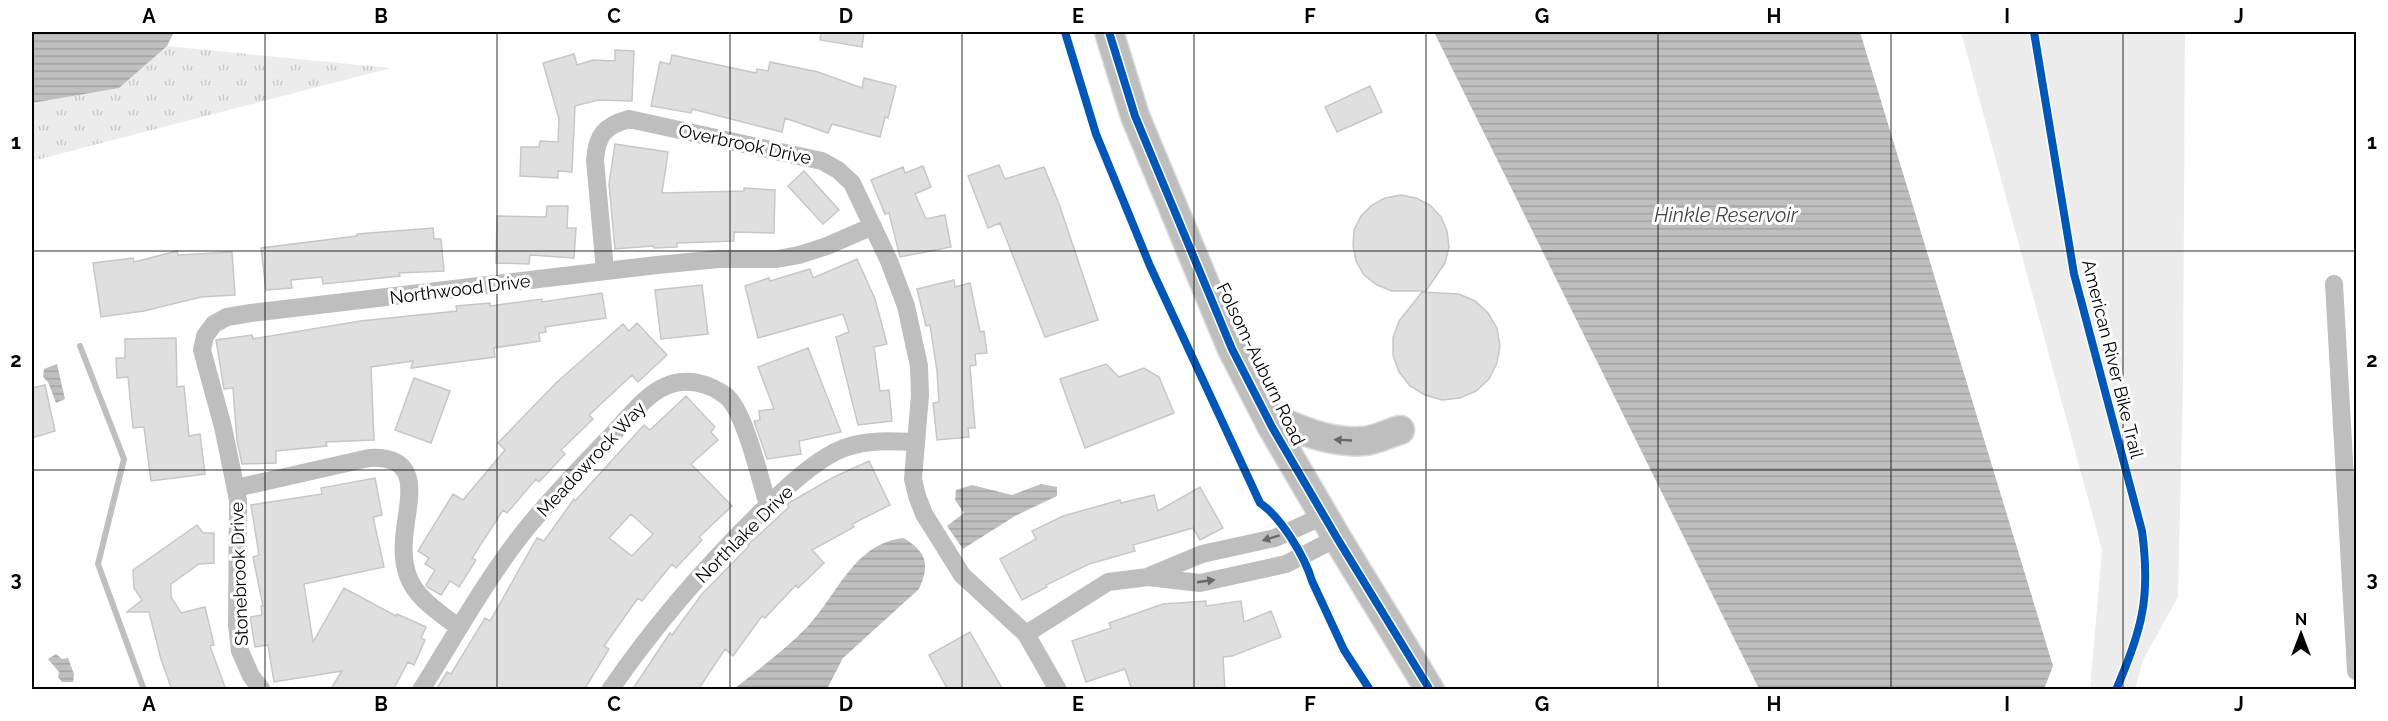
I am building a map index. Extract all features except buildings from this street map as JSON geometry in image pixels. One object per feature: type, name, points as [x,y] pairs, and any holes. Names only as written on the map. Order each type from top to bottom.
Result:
[{"type":"main road","name":"Folsom-Auburn Road","points":[[1109,32],[1135,116],[1232,349],[1266,414],[1331,527],[1430,690]]},
{"type":"main road","points":[[1266,414],[1292,427],[1336,440],[1366,441],[1400,430]]},
{"type":"street","name":"Overbrook Drive","points":[[605,271],[595,160],[596,145],[603,132],[614,123],[628,119],[822,161],[838,170],[852,183],[873,226],[906,306],[914,336],[919,366],[920,395],[914,479],[924,514],[962,576],[1026,634],[1058,690]]},
{"type":"street","name":"Northwood Drive","points":[[236,488],[223,427],[202,350],[205,336],[214,324],[227,317],[605,271],[719,259],[777,259],[827,246],[873,226]]},
{"type":"street","points":[[2334,284],[2356,671]]},
{"type":"street","name":"Meadowrock Way","points":[[421,690],[498,567],[526,529],[572,476],[633,413],[648,398],[666,386],[688,381],[710,385],[728,397],[740,416],[768,505]]},
{"type":"street","name":"Northlake Drive","points":[[610,690],[636,653],[707,568],[768,505],[799,479],[835,452],[858,444],[886,441],[915,442]]},
{"type":"street","points":[[236,488],[369,458],[384,457],[398,464],[408,476],[411,491],[404,539],[404,560],[409,578],[418,594],[459,628]]},
{"type":"street","name":"Stonebrook Drive","points":[[236,488],[239,535],[237,624],[240,651],[251,676],[262,690]]},
{"type":"street","points":[[1148,577],[1202,554],[1331,527]]},
{"type":"street","points":[[1026,634],[1108,582],[1148,577],[1200,583],[1286,564],[1331,527]]},
{"type":"green space","points":[[1961,32],[2185,32],[2183,383],[2178,597],[2143,660],[2135,689],[2090,689],[2102,550]]},
{"type":"green space","points":[[32,33],[391,68],[32,161]]},
{"type":"water","points":[[32,32],[174,32],[167,46],[119,88],[32,103]]},
{"type":"water","name":"Hinkle Reservoir","points":[[1434,32],[1860,32],[2053,666],[2044,689],[1759,689]]},
{"type":"water","points":[[57,364],[65,399],[56,403],[48,382],[43,377],[44,369]]},
{"type":"water","points":[[1041,484],[1057,487],[1057,496],[1015,516],[963,549],[947,526],[964,513],[955,500],[956,490],[972,485],[1012,495]]},
{"type":"water","points":[[904,538],[918,549],[924,560],[925,573],[919,589],[843,658],[827,689],[734,689],[782,651],[808,626],[848,572],[872,549]]},
{"type":"water","points":[[56,654],[62,659],[68,658],[74,674],[73,682],[62,682],[58,677],[59,672],[48,659]]},
{"type":"waterway","points":[[80,346],[124,459],[98,564],[144,690]]},
{"type":"cycle path","points":[[1065,32],[1096,134],[1150,266],[1260,503],[1276,518],[1298,549],[1344,650],[1370,690]]},
{"type":"cycle path","points":[[1109,32],[1135,116],[1232,349],[1272,427],[1430,690]]},
{"type":"cycle path","name":"American River Bike Trail","points":[[2034,32],[2074,274],[2142,531],[2145,555],[2145,595],[2142,613],[2132,649],[2116,690]]}]
